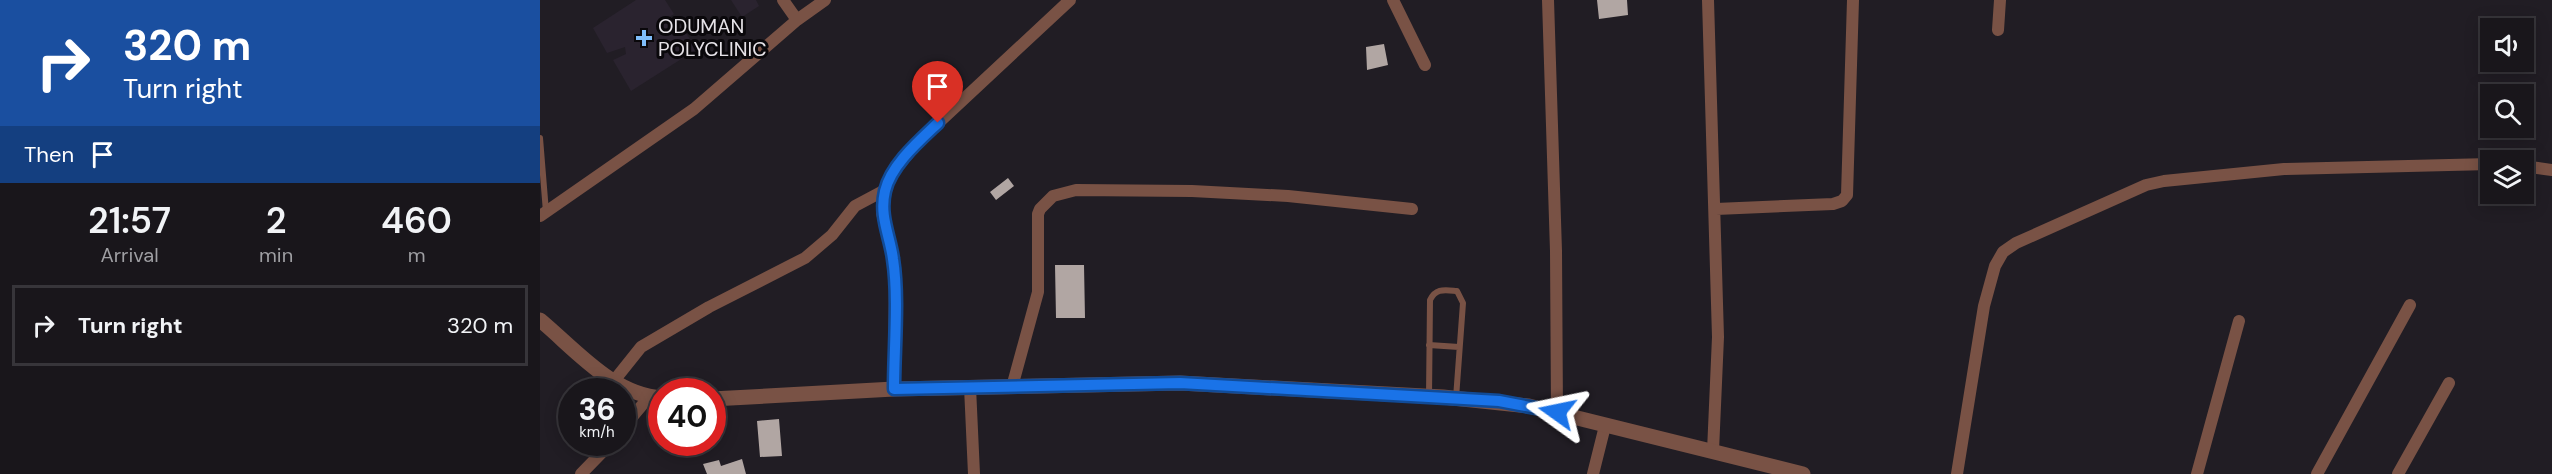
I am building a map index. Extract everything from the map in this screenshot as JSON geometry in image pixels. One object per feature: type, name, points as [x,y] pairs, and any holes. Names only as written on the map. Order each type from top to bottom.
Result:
[{"type":"street","points":[[783,0],[797,20]]},
{"type":"street","points":[[543,214],[694,109],[797,20],[825,0]]},
{"type":"street","points":[[894,389],[895,279],[894,260],[882,213],[885,190],[895,170],[922,138],[1070,0]]},
{"type":"street","points":[[1393,0],[1425,65]]},
{"type":"street","points":[[1548,0],[1556,251],[1557,412]]},
{"type":"street","points":[[1708,0],[1719,359],[1713,451]]},
{"type":"street","points":[[1716,209],[1833,204],[1842,201],[1847,195],[1853,0]]},
{"type":"street","points":[[1998,30],[2000,0]]},
{"type":"street","points":[[1958,474],[1984,306],[1995,266],[2003,252],[2016,243],[2146,184],[2284,169],[2480,164]]},
{"type":"street","points":[[2534,168],[2552,170]]},
{"type":"street","points":[[616,378],[641,347],[717,303],[805,258],[832,235],[855,206],[885,190]]},
{"type":"street","points":[[1012,387],[1038,292],[1038,214],[1053,196],[1076,190],[1192,191],[1299,197],[1412,209]]},
{"type":"street","points":[[2317,474],[2410,305]]},
{"type":"street","points":[[540,320],[608,378]]},
{"type":"street","points":[[2197,474],[2239,321]]},
{"type":"street","points":[[726,398],[894,389],[1180,383],[1499,401],[1557,412],[1605,426],[1803,474]]},
{"type":"street","points":[[2398,474],[2449,383]]},
{"type":"street","points":[[970,387],[974,474]]},
{"type":"street","points":[[636,415],[648,404]]},
{"type":"street","points":[[1593,474],[1605,426]]},
{"type":"street","points":[[581,474],[598,456]]},
{"type":"lane","points":[[540,138],[543,214]]},
{"type":"lane","points":[[1429,397],[1430,300],[1433,293],[1448,290],[1457,291],[1463,303],[1456,398]]},
{"type":"lane","points":[[1429,345],[1459,347]]},
{"type":"shaded area","name":"ODUMAN POLYCLINIC","points":[[636,0],[665,0],[674,14],[666,19],[669,25],[678,22],[697,49],[631,91],[613,60],[626,54],[625,47],[607,53],[593,28]]},
{"type":"shaded area","name":"ODUMAN POLYCLINIC","points":[[731,0],[756,0],[759,6],[742,17]]},
{"type":"building","points":[[1597,0],[1627,0],[1628,15],[1599,19]]},
{"type":"building","points":[[1384,44],[1388,65],[1367,70],[1366,47]]},
{"type":"building","points":[[1008,178],[1014,186],[996,200],[990,192]]},
{"type":"building","points":[[1055,265],[1084,265],[1085,318],[1056,318]]},
{"type":"building","points":[[779,419],[782,456],[760,457],[757,421]]},
{"type":"building","points":[[742,459],[746,474],[707,474],[703,464],[719,460],[721,466]]},
{"type":"place","name":"ODUMAN POLYCLINIC","points":[[644,38]]},
{"type":"route","points":[[938,123],[895,170],[885,190],[882,213],[894,260],[895,279],[894,389],[1180,383],[1499,401],[1557,412]]}]
